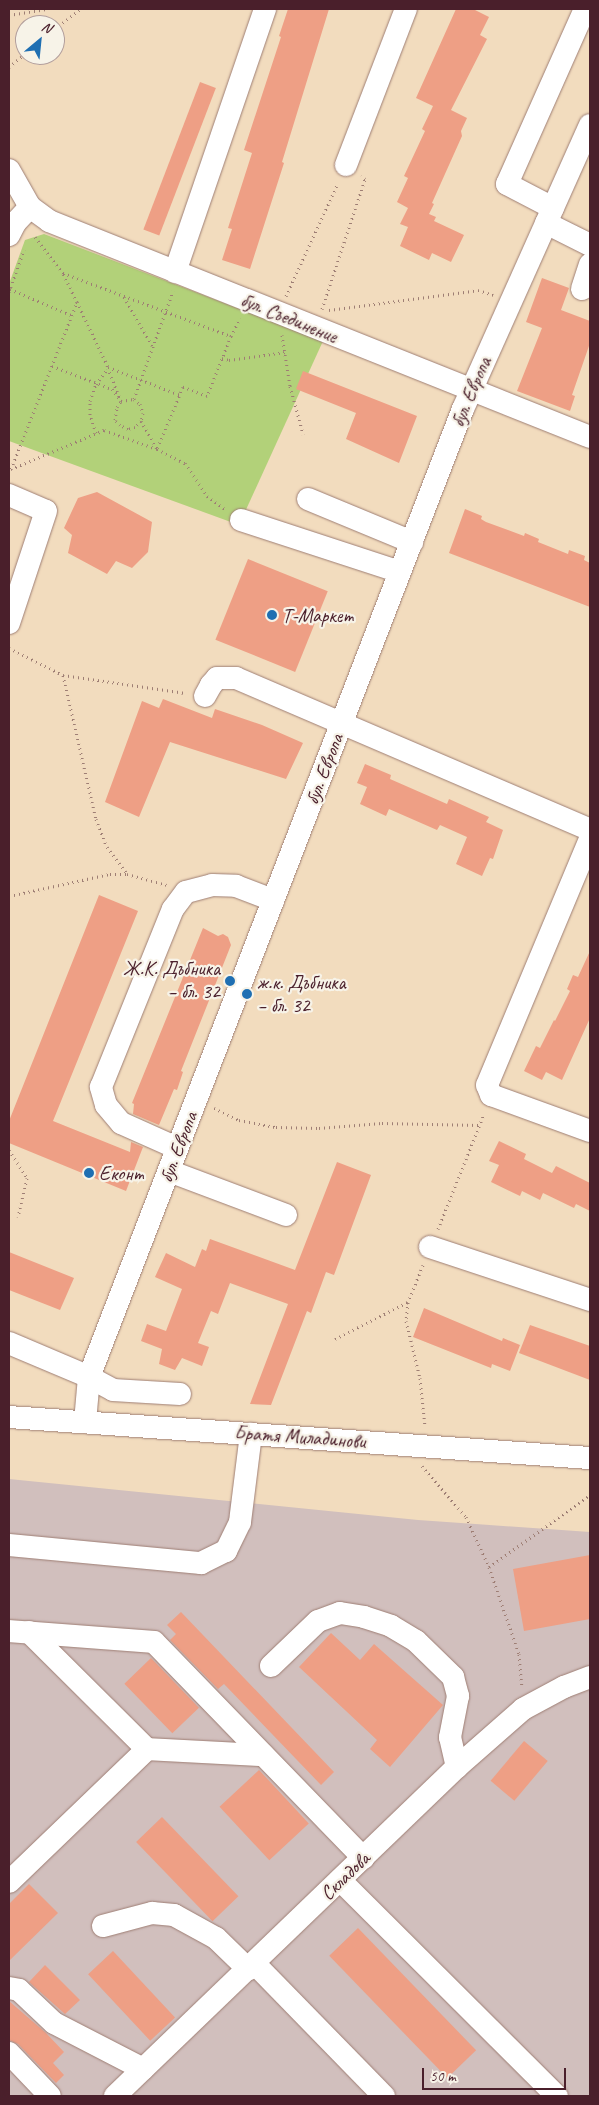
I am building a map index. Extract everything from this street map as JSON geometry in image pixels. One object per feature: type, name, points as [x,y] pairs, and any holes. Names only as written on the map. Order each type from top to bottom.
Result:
[{"type":"street","points":[[174,281],[266,9]]},
{"type":"street","points":[[346,165],[406,9]]},
{"type":"street","points":[[585,9],[507,184],[590,245]]},
{"type":"street","name":"бул. Европа","points":[[85,1422],[89,1377],[471,389],[590,124]]},
{"type":"street","name":"бул. Съединение","points":[[9,170],[30,207],[49,221],[174,281],[279,314],[590,437]]},
{"type":"street","points":[[17,239],[15,223],[30,207]]},
{"type":"street","points":[[582,289],[590,264]]},
{"type":"street","points":[[9,496],[46,511],[9,623]]},
{"type":"street","points":[[308,499],[412,542]]},
{"type":"street","points":[[241,520],[400,572]]},
{"type":"street","points":[[205,696],[217,678],[236,678],[590,830]]},
{"type":"street","points":[[590,839],[487,1085],[491,1095],[590,1131]]},
{"type":"street","points":[[177,1148],[121,1123],[106,1105],[101,1087],[173,908],[186,892],[212,885],[236,886],[273,900]]},
{"type":"street","points":[[169,1171],[286,1215]]},
{"type":"street","points":[[430,1247],[590,1300]]},
{"type":"street","points":[[9,1343],[89,1377],[113,1390],[180,1394]]},
{"type":"street","name":"Братя Миладинови","points":[[9,1417],[590,1458]]},
{"type":"street","points":[[9,1545],[201,1563],[226,1551],[240,1522],[251,1434]]},
{"type":"street","points":[[271,1666],[318,1620],[340,1613],[364,1617],[391,1626],[416,1640],[453,1677],[458,1696],[450,1737],[457,1767]]},
{"type":"street","points":[[19,1632],[148,1749],[263,1755]]},
{"type":"street","points":[[19,1632],[154,1642],[362,1858]]},
{"type":"street","name":"Складова","points":[[114,2096],[457,1767],[523,1709],[564,1687],[590,1678]]},
{"type":"street","points":[[9,1882],[148,1749]]},
{"type":"street","points":[[340,1880],[557,2096]]},
{"type":"street","points":[[103,1926],[152,1914],[174,1915],[216,1938],[251,1966],[384,2096]]},
{"type":"street","points":[[9,1988],[19,1990],[54,2023],[143,2069]]},
{"type":"street","points":[[9,2053],[50,2096]]},
{"type":"path","points":[[9,15],[47,9]]},
{"type":"path","points":[[65,21],[80,9]]},
{"type":"path","points":[[303,434],[290,386],[279,314],[346,165]]},
{"type":"path","points":[[364,179],[321,311],[478,290],[510,301]]},
{"type":"path","points":[[30,240],[35,237],[63,273],[108,367],[122,401]]},
{"type":"path","points":[[17,239],[9,291],[72,315]]},
{"type":"path","points":[[63,273],[231,336],[207,396],[183,387],[157,449]]},
{"type":"path","points":[[134,399],[166,312],[174,281]]},
{"type":"path","points":[[124,296],[153,347]]},
{"type":"path","points":[[10,469],[77,302]]},
{"type":"path","points":[[222,358],[230,360],[285,352]]},
{"type":"path","points":[[52,366],[112,390],[122,401]]},
{"type":"path","points":[[108,367],[180,395]]},
{"type":"path","points":[[96,434],[90,415],[90,401],[96,384],[108,367]]},
{"type":"path","points":[[134,399],[140,404],[143,413],[141,421],[136,427],[128,429],[120,425],[115,415],[116,407],[122,401],[134,399]]},
{"type":"path","points":[[141,421],[157,449]]},
{"type":"path","points":[[10,469],[104,430],[157,449],[185,463],[207,496],[241,520]]},
{"type":"path","points":[[9,648],[63,675],[205,696]]},
{"type":"path","points":[[63,675],[96,819],[107,847],[127,874]]},
{"type":"path","points":[[9,896],[110,874],[127,874],[151,879],[186,892]]},
{"type":"path","points":[[196,1100],[239,1120],[276,1127],[319,1128],[382,1123],[479,1125]]},
{"type":"path","points":[[9,1150],[27,1178],[18,1217]]},
{"type":"path","points":[[335,1339],[408,1302]]},
{"type":"path","points":[[408,1445],[417,1461],[466,1517],[489,1567],[519,1654],[523,1709]]},
{"type":"path","points":[[489,1567],[590,1495]]},
{"type":"shaded area","points":[[9,1479],[418,1520],[590,1532],[590,2096],[9,2096]]},
{"type":"green space","points":[[44,234],[323,341],[239,525],[9,441],[9,284],[25,240]]},
{"type":"building","points":[[288,9],[329,9],[282,162],[284,163],[250,269],[222,260],[232,229],[228,228],[252,153],[244,150],[281,37],[279,36]]},
{"type":"building","points":[[456,9],[473,9],[489,17],[480,35],[487,39],[451,110],[467,118],[461,131],[462,136],[432,203],[434,204],[429,214],[436,217],[434,221],[464,235],[451,262],[432,253],[429,260],[400,246],[408,227],[400,224],[408,208],[397,202],[408,178],[404,176],[425,131],[422,129],[433,106],[416,98]]},
{"type":"building","points":[[200,82],[216,88],[159,236],[143,230]]},
{"type":"building","points":[[542,278],[569,288],[561,310],[590,321],[590,343],[572,395],[575,396],[570,411],[517,391],[542,328],[526,322]]},
{"type":"building","points":[[303,371],[417,416],[399,463],[346,439],[356,413],[296,389]]},
{"type":"building","points":[[97,492],[152,522],[148,552],[132,568],[116,561],[107,574],[68,553],[72,535],[64,528],[78,498]]},
{"type":"building","points":[[465,509],[482,516],[481,519],[486,522],[524,536],[525,533],[539,539],[538,542],[568,554],[569,550],[585,556],[584,560],[590,563],[590,607],[449,553]]},
{"type":"building","name":"Т-Маркет","points":[[248,559],[328,591],[295,672],[215,640]]},
{"type":"building","points":[[163,699],[212,718],[215,709],[262,725],[303,743],[286,779],[170,742],[139,817],[105,802],[142,701],[159,708]]},
{"type":"building","points":[[365,764],[391,775],[390,779],[447,804],[449,799],[489,817],[486,822],[503,830],[493,859],[490,858],[482,876],[456,864],[467,837],[440,825],[437,830],[389,809],[386,816],[360,804],[367,787],[357,783]]},
{"type":"building","points":[[99,895],[138,911],[53,1121],[130,1152],[131,1142],[143,1147],[126,1191],[9,1143],[9,1121]]},
{"type":"building","points":[[203,928],[218,936],[223,934],[228,937],[231,945],[181,1071],[183,1072],[177,1090],[174,1089],[159,1125],[133,1114],[134,1104],[132,1103]]},
{"type":"building","points":[[590,951],[590,1018],[562,1080],[546,1072],[542,1080],[524,1071],[536,1046],[540,1048],[555,1021],[570,991],[567,989],[573,975],[578,977]]},
{"type":"building","points":[[499,1141],[526,1154],[524,1159],[552,1173],[556,1166],[590,1183],[590,1211],[576,1204],[574,1208],[543,1193],[540,1200],[522,1191],[520,1196],[491,1182],[499,1165],[489,1161]]},
{"type":"building","points":[[337,1162],[371,1175],[334,1275],[326,1272],[311,1313],[307,1311],[271,1405],[250,1404],[288,1304],[230,1283],[218,1314],[211,1311],[198,1343],[209,1347],[202,1366],[182,1358],[175,1370],[159,1364],[162,1349],[141,1341],[147,1324],[166,1331],[182,1289],[155,1277],[166,1253],[195,1267],[202,1249],[206,1251],[210,1239],[295,1270]]},
{"type":"building","points":[[9,1252],[74,1278],[60,1310],[9,1290]]},
{"type":"building","points":[[424,1308],[502,1341],[503,1338],[520,1345],[510,1371],[492,1364],[491,1368],[413,1337]]},
{"type":"building","points":[[530,1325],[590,1346],[590,1380],[519,1353]]},
{"type":"building","points":[[590,1555],[590,1619],[524,1631],[513,1569]]},
{"type":"building","points":[[181,1612],[334,1772],[321,1785],[224,1684],[218,1689],[170,1640],[176,1634],[167,1625]]},
{"type":"building","points":[[331,1633],[360,1660],[374,1644],[443,1705],[390,1767],[370,1749],[377,1740],[299,1667]]},
{"type":"building","points":[[151,1658],[199,1708],[172,1733],[124,1684]]},
{"type":"building","points":[[524,1741],[548,1761],[514,1801],[491,1781]]},
{"type":"building","points":[[259,1770],[309,1823],[269,1860],[220,1807]]},
{"type":"building","points":[[162,1817],[238,1896],[213,1921],[136,1842]]},
{"type":"building","points":[[29,1884],[58,1913],[9,1961],[9,1904]]},
{"type":"building","points":[[358,1928],[476,2050],[447,2078],[329,1956]]},
{"type":"building","points":[[113,1951],[175,2018],[150,2041],[88,1974]]},
{"type":"building","points":[[45,1965],[80,2000],[65,2014],[29,1982]]},
{"type":"building","points":[[9,2001],[46,2033],[64,2052],[53,2063],[64,2075],[56,2083],[18,2044],[9,2040]]},
{"type":"place","name":"Т-Маркет","points":[[272,615]]},
{"type":"place","name":"Ж.К. Дъбника – бл. 32","points":[[230,981]]},
{"type":"place","name":"ж.к. Дъбника – бл. 32","points":[[247,994]]},
{"type":"place","name":"Еконт","points":[[89,1173]]}]
